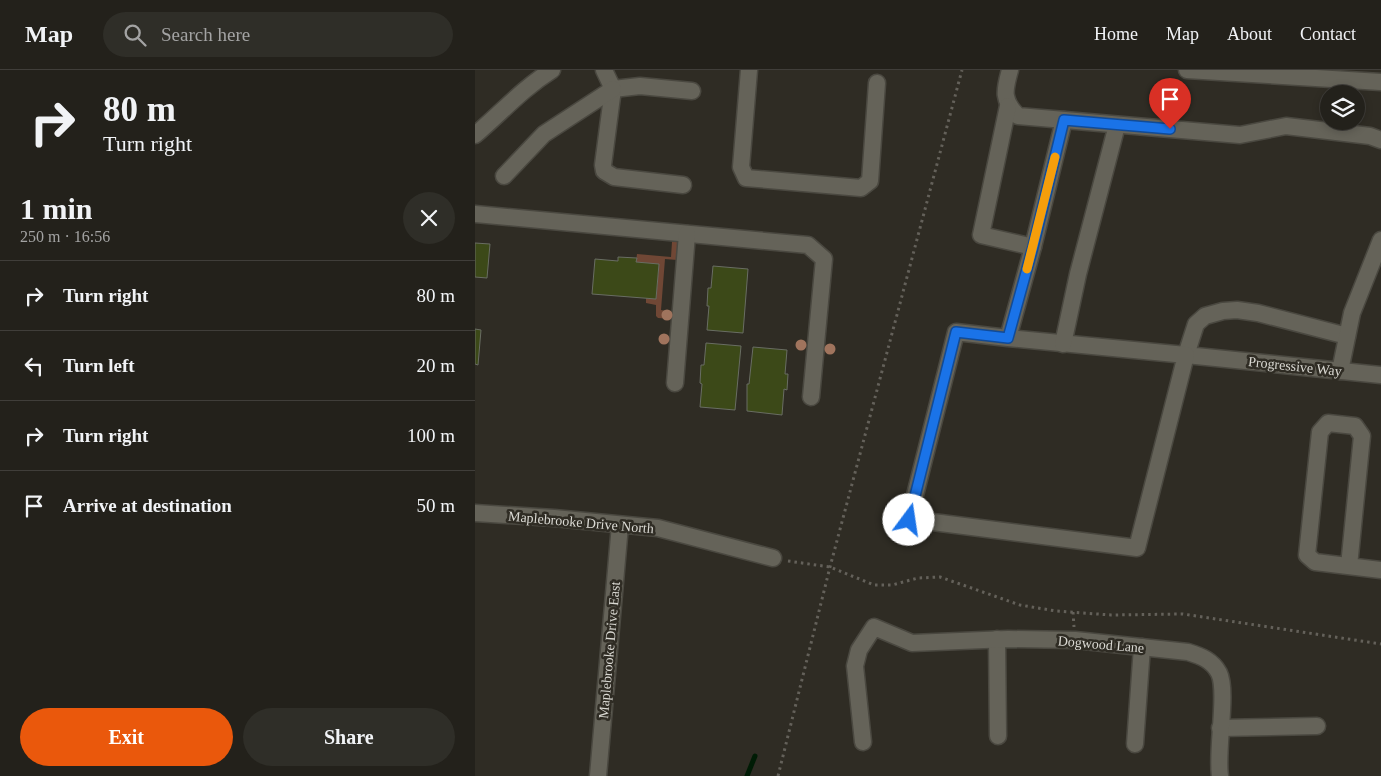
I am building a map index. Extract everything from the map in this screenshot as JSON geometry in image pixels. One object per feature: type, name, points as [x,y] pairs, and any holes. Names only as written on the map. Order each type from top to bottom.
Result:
[{"type":"street","points":[[475,135],[510,101],[552,70]]},
{"type":"street","points":[[604,70],[613,89],[603,165],[604,171],[614,177],[683,185]]},
{"type":"street","points":[[749,70],[741,167],[746,178],[861,188],[870,181],[877,83]]},
{"type":"street","points":[[1187,70],[1239,71],[1381,82]]},
{"type":"street","points":[[1009,73],[1005,92],[1008,106],[981,235],[1033,247]]},
{"type":"street","points":[[504,176],[544,134],[613,89],[640,86],[692,91]]},
{"type":"street","points":[[1008,106],[1018,116],[1240,135],[1286,126],[1371,136],[1381,140]]},
{"type":"street","points":[[1008,338],[1033,247],[1064,120]]},
{"type":"street","points":[[1063,344],[1078,274],[1117,125]]},
{"type":"street","points":[[475,214],[808,245],[824,259],[811,397]]},
{"type":"street","points":[[675,383],[675,327],[687,234]]},
{"type":"street","points":[[1340,371],[1352,313],[1381,240]]},
{"type":"street","points":[[1186,356],[1196,324],[1205,316],[1223,311],[1237,310],[1257,313],[1347,336]]},
{"type":"street","name":"Progressive Way","points":[[1186,356],[1137,548],[909,520],[956,332],[1381,376]]},
{"type":"street","points":[[1349,566],[1362,436],[1355,426],[1328,423],[1319,432],[1307,555],[1315,562],[1381,570]]},
{"type":"street","name":"Maplebrooke Drive North","points":[[475,513],[658,528],[773,558]]},
{"type":"street","name":"Maplebrooke Drive East","points":[[598,776],[620,525]]},
{"type":"street","name":"Dogwood Lane","points":[[863,742],[855,666],[859,650],[874,627],[912,642],[997,639],[1075,640],[1188,652],[1204,657],[1211,663],[1219,674],[1223,687],[1220,728],[1220,776]]},
{"type":"street","points":[[997,639],[997,736]]},
{"type":"street","points":[[1135,744],[1142,647]]},
{"type":"street","points":[[1220,728],[1317,726]]},
{"type":"path","points":[[778,776],[829,567],[962,70]]},
{"type":"path","points":[[773,558],[829,567],[874,585],[892,585],[918,578],[941,577],[1020,605],[1057,611],[1111,615],[1183,614],[1381,644]]},
{"type":"shaded area","points":[[675,240],[679,241],[677,260],[665,259],[661,310],[673,312],[672,319],[658,318],[656,316],[656,305],[646,303],[646,298],[656,299],[659,265],[636,262],[637,254],[671,257],[672,242]]},
{"type":"building","points":[[475,243],[490,244],[487,278],[475,277]]},
{"type":"building","points":[[618,257],[637,258],[636,262],[659,264],[656,299],[592,294],[595,259],[618,261]]},
{"type":"building","points":[[713,266],[748,269],[743,333],[707,330],[708,288],[711,288]]},
{"type":"building","points":[[475,329],[481,330],[478,365],[475,364]]},
{"type":"building","points":[[706,343],[741,346],[735,410],[700,407],[701,365],[704,365]]},
{"type":"building","points":[[753,347],[787,350],[785,374],[788,374],[787,390],[784,389],[782,415],[747,411],[747,384],[749,384]]},
{"type":"waterway","points":[[747,776],[755,756]]},
{"type":"slow traffic","points":[[1027,269],[1055,157]]},
{"type":"route","points":[[909,520],[956,332],[1008,338],[1033,247],[1064,120],[1170,129]]}]
